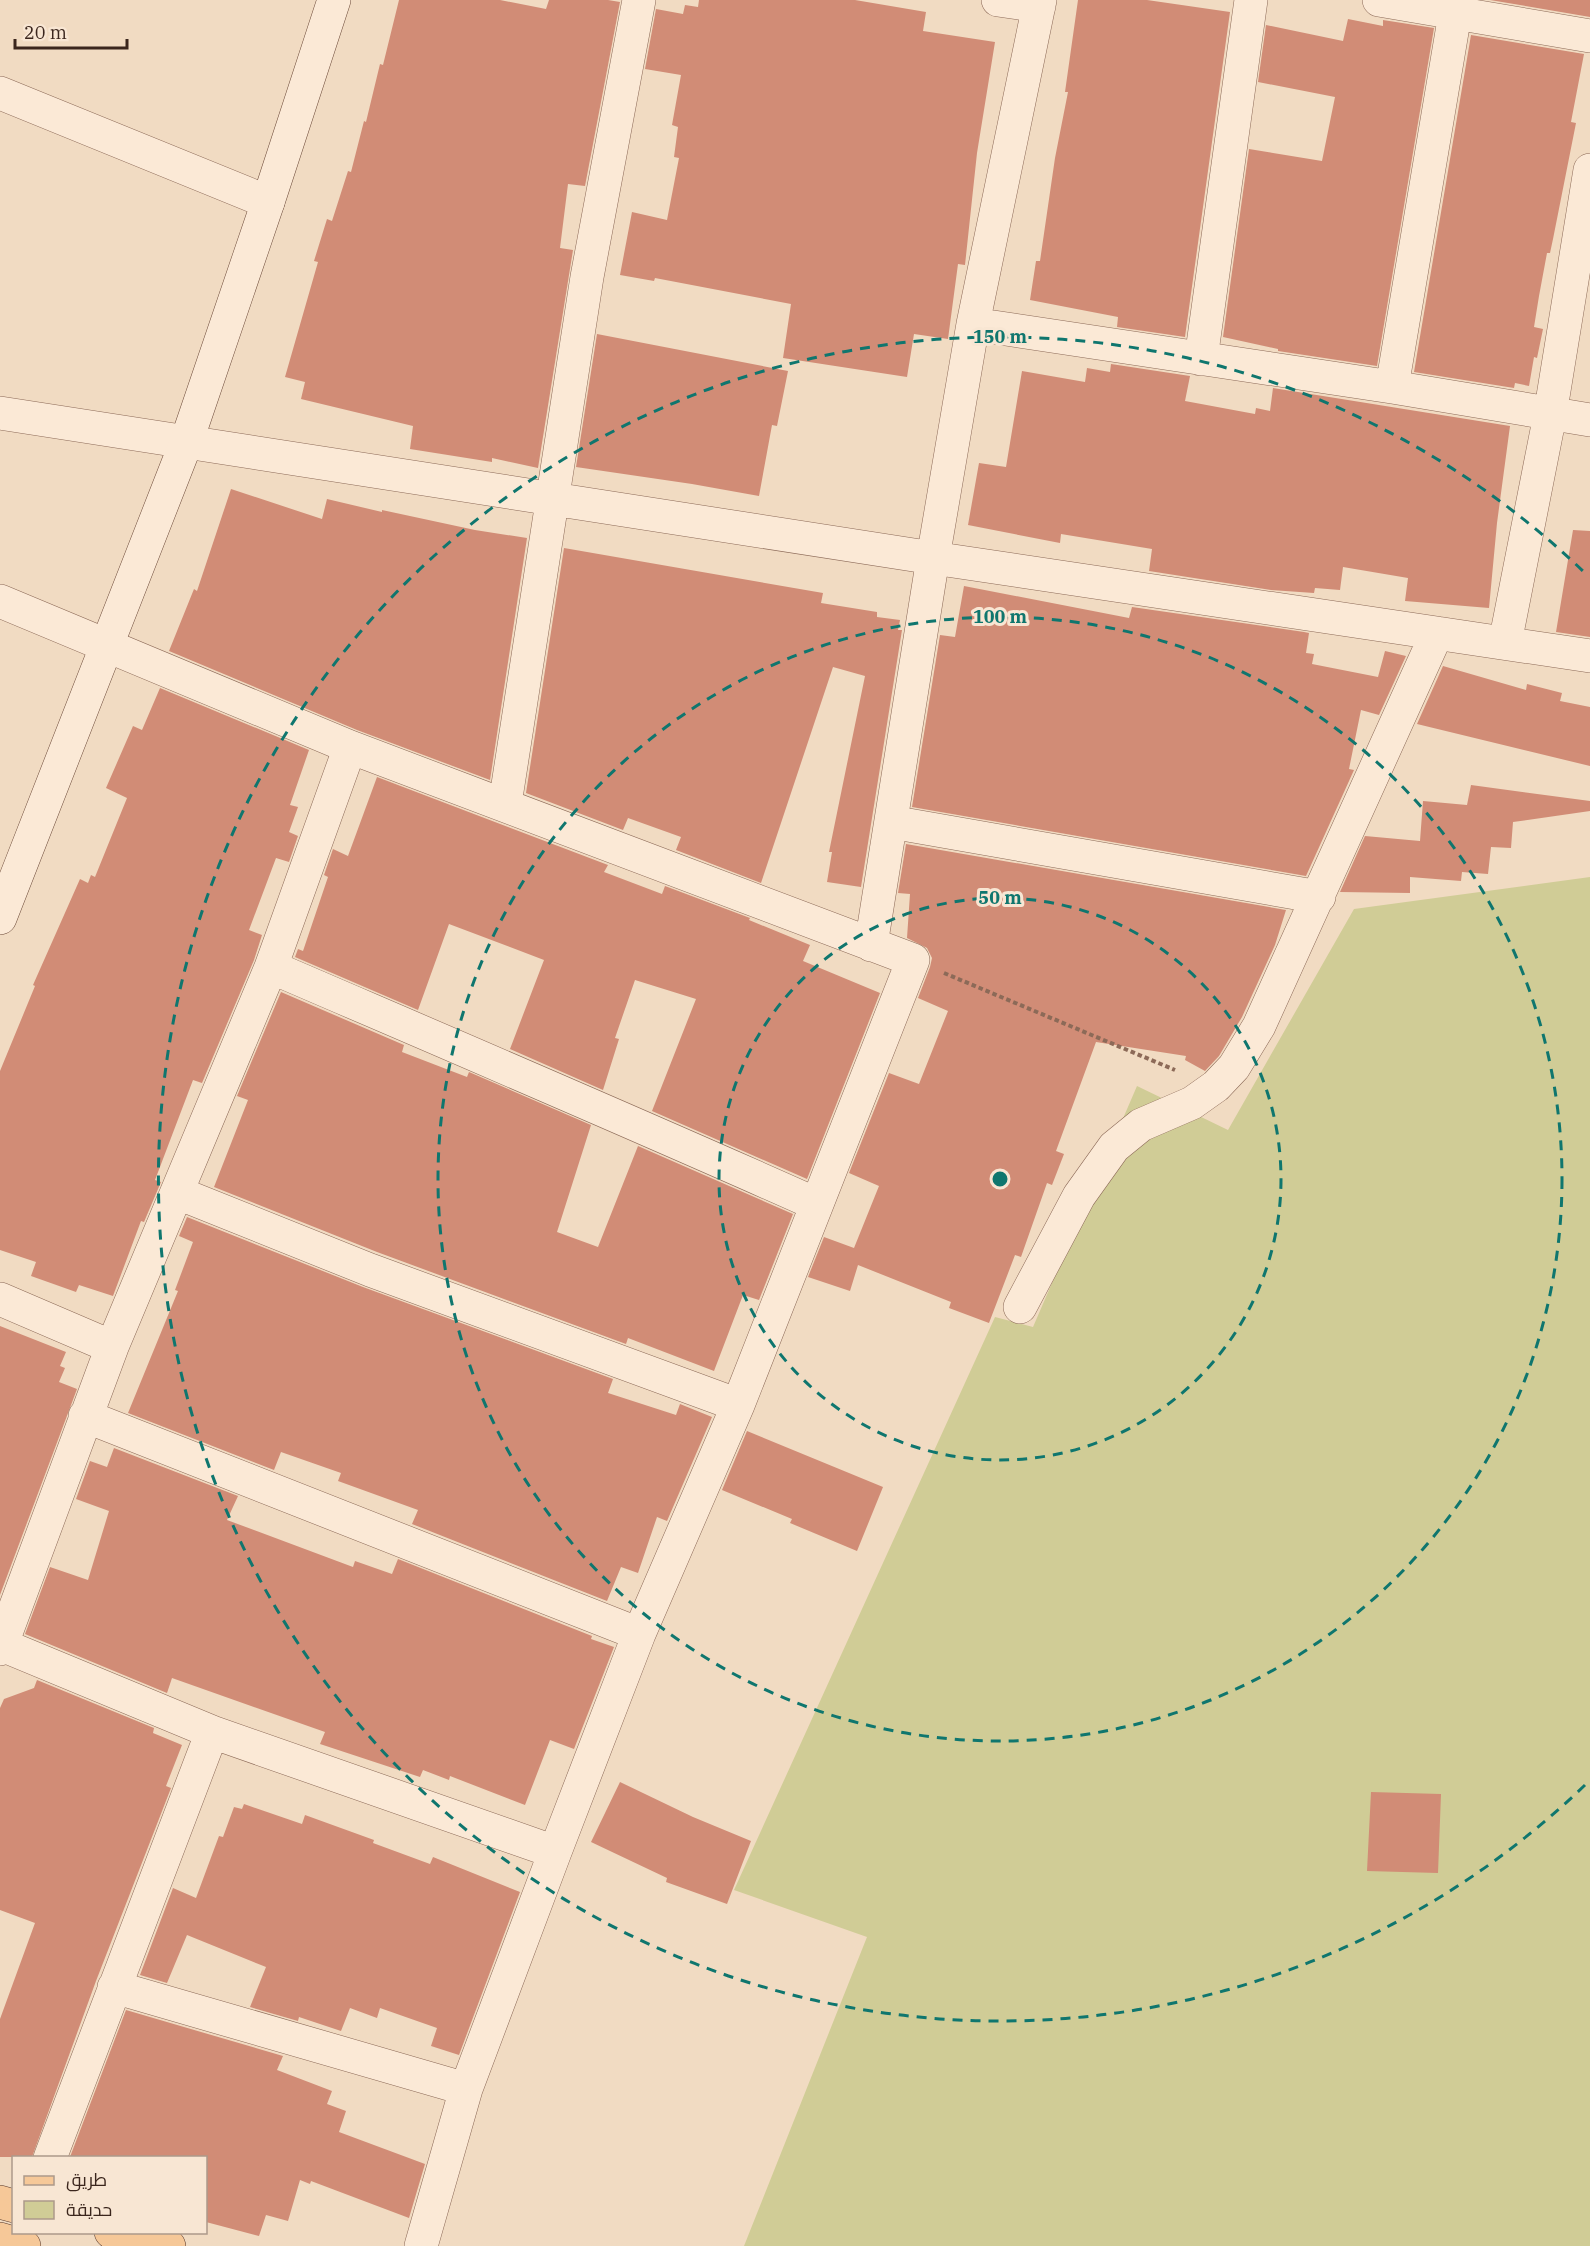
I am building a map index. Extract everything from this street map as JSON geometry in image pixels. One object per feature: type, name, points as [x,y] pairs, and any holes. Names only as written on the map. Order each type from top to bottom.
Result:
[{"type":"main road","points":[[119,2234],[169,2246]]},
{"type":"main road","points":[[0,2239],[24,2246]]},
{"type":"street","points":[[0,918],[186,442],[334,0]]},
{"type":"street","points":[[506,804],[587,277],[639,0]]},
{"type":"street","points":[[871,945],[973,324],[1039,3],[998,0]]},
{"type":"street","points":[[1202,359],[1251,0]]},
{"type":"street","points":[[1378,0],[1590,36]]},
{"type":"street","points":[[1392,387],[1455,14]]},
{"type":"street","points":[[0,93],[268,202]]},
{"type":"street","points":[[1505,643],[1550,415],[1590,170]]},
{"type":"street","points":[[973,324],[1392,387],[1590,420]]},
{"type":"street","points":[[0,412],[933,558],[1590,656]]},
{"type":"street","points":[[0,601],[350,747],[506,804],[913,960],[738,1405],[639,1634],[555,1852],[466,2090],[422,2246]]},
{"type":"street","points":[[1020,1307],[1078,1196],[1114,1147],[1141,1125],[1192,1103],[1216,1086],[1234,1067],[1259,1026],[1437,633]]},
{"type":"street","points":[[350,747],[270,966],[178,1193],[112,1347],[1,1647],[212,1732],[555,1852]]},
{"type":"street","points":[[891,822],[1319,897]]},
{"type":"street","points":[[270,966],[816,1204]]},
{"type":"street","points":[[178,1193],[370,1270],[738,1405]]},
{"type":"street","points":[[0,1299],[112,1347]]},
{"type":"street","points":[[86,1416],[639,1634]]},
{"type":"street","points":[[50,2156],[212,1732]]},
{"type":"street","points":[[114,1987],[466,2090]]},
{"type":"path","points":[[913,960],[1216,1086]]},
{"type":"green space","points":[[1590,877],[1590,2246],[744,2246],[867,1937],[734,1890],[995,1317],[1033,1327],[1137,1086],[1228,1130],[1354,909]]},
{"type":"building","points":[[399,0],[500,0],[546,9],[549,0],[620,2],[585,186],[568,184],[560,248],[573,250],[538,468],[492,458],[492,462],[410,449],[413,426],[301,399],[305,382],[285,377],[318,262],[314,261],[327,219],[332,221],[348,171],[351,172],[380,64],[383,65]]},
{"type":"building","points":[[699,0],[855,0],[926,12],[923,31],[995,42],[977,153],[965,265],[958,264],[948,339],[914,334],[907,377],[783,358],[791,304],[655,278],[654,281],[620,275],[632,212],[667,220],[679,158],[674,157],[678,127],[672,125],[681,75],[645,69],[656,9],[683,14],[685,5],[698,7]]},
{"type":"building","points":[[1078,0],[1147,0],[1230,12],[1185,337],[1117,327],[1118,317],[1030,300],[1036,261],[1040,261],[1055,158],[1068,92],[1065,92]]},
{"type":"building","points":[[1490,0],[1590,0],[1590,17]]},
{"type":"building","points":[[1348,19],[1383,26],[1383,20],[1434,28],[1377,366],[1278,351],[1278,349],[1223,337],[1249,149],[1322,161],[1335,97],[1258,82],[1266,25],[1343,41]]},
{"type":"building","points":[[1471,35],[1584,54],[1571,122],[1576,123],[1539,296],[1534,327],[1543,329],[1537,358],[1534,357],[1529,386],[1515,383],[1514,388],[1414,372]]},
{"type":"building","points":[[597,334],[788,371],[777,426],[772,425],[759,496],[576,467]]},
{"type":"building","points":[[1111,364],[1190,376],[1185,401],[1255,414],[1256,408],[1270,411],[1273,388],[1510,426],[1489,608],[1405,601],[1408,578],[1343,567],[1340,590],[1315,588],[1314,593],[1271,590],[1149,571],[1152,549],[1061,534],[1060,543],[968,525],[979,463],[1006,467],[1022,371],[1085,382],[1087,368],[1110,372]]},
{"type":"building","points":[[231,489],[322,519],[327,499],[382,512],[382,510],[475,530],[527,538],[490,780],[357,730],[169,651],[194,589],[197,591]]},
{"type":"building","points":[[1573,530],[1590,531],[1590,637],[1556,632]]},
{"type":"building","points":[[564,548],[823,593],[821,603],[877,612],[877,617],[900,620],[898,630],[902,630],[861,887],[827,882],[832,852],[829,852],[865,676],[833,667],[761,883],[676,850],[681,837],[628,818],[623,830],[526,793]]},
{"type":"building","points":[[964,586],[1129,618],[1132,607],[1309,633],[1306,653],[1314,654],[1312,664],[1378,677],[1385,651],[1406,656],[1379,715],[1361,710],[1349,769],[1354,770],[1306,876],[912,807],[940,635],[955,637]]},
{"type":"building","points":[[1443,666],[1526,690],[1527,684],[1562,693],[1560,701],[1590,707],[1590,766],[1417,724]]},
{"type":"building","points":[[160,688],[309,750],[290,805],[298,807],[289,832],[298,836],[289,862],[276,858],[249,930],[262,935],[254,960],[202,1083],[193,1080],[155,1180],[161,1182],[144,1222],[141,1221],[113,1296],[79,1285],[76,1292],[31,1276],[36,1262],[0,1250],[0,1071],[35,986],[33,985],[80,879],[88,883],[91,875],[95,877],[127,798],[106,788],[133,726],[142,730]]},
{"type":"building","points":[[377,777],[608,865],[604,872],[662,894],[665,886],[750,918],[749,920],[810,945],[803,961],[880,993],[807,1179],[652,1111],[696,999],[635,980],[615,1038],[619,1039],[603,1090],[510,1049],[544,960],[449,924],[418,1010],[295,957],[298,949],[303,951],[328,877],[324,875],[333,849],[348,856]]},
{"type":"building","points":[[1471,785],[1590,801],[1590,811],[1513,822],[1511,848],[1491,847],[1488,874],[1462,872],[1461,881],[1410,877],[1410,893],[1340,892],[1365,836],[1420,841],[1423,801],[1467,805]]},
{"type":"building","points":[[906,844],[1286,910],[1275,945],[1242,1017],[1219,1056],[1205,1071],[1185,1060],[1186,1056],[1096,1042],[1056,1151],[1064,1154],[1052,1185],[1047,1183],[1021,1257],[1015,1255],[989,1323],[949,1308],[951,1302],[858,1265],[850,1291],[808,1277],[824,1237],[854,1248],[879,1186],[849,1173],[889,1073],[919,1084],[948,1011],[918,998],[932,958],[927,948],[907,938],[910,894],[898,893]]},
{"type":"building","points":[[281,992],[404,1045],[402,1052],[467,1077],[469,1072],[591,1125],[557,1232],[598,1247],[638,1146],[793,1214],[759,1300],[743,1295],[714,1371],[628,1338],[626,1344],[377,1252],[214,1187],[248,1100],[237,1096]]},
{"type":"building","points":[[187,1217],[363,1287],[613,1379],[608,1393],[676,1415],[680,1404],[712,1417],[667,1521],[657,1517],[638,1573],[621,1567],[607,1601],[412,1524],[418,1510],[338,1481],[341,1473],[281,1452],[274,1470],[128,1413],[178,1291],[175,1290],[193,1242],[179,1236]]},
{"type":"building","points":[[0,1326],[66,1352],[60,1366],[65,1368],[59,1382],[77,1389],[0,1595]]},
{"type":"building","points":[[747,1431],[883,1487],[857,1551],[790,1523],[792,1519],[722,1490]]},
{"type":"building","points":[[114,1448],[238,1496],[227,1520],[353,1567],[355,1561],[392,1574],[398,1559],[592,1636],[591,1639],[614,1647],[574,1749],[550,1740],[525,1805],[450,1776],[449,1780],[423,1770],[420,1777],[320,1744],[325,1732],[172,1678],[167,1693],[25,1634],[50,1567],[88,1580],[109,1511],[76,1499],[90,1461],[107,1467]]},
{"type":"building","points":[[37,1680],[154,1728],[153,1733],[182,1745],[166,1786],[171,1788],[96,1981],[32,2156],[0,2157],[0,2019],[35,1923],[0,1910],[0,1708],[4,1699],[34,1688]]},
{"type":"building","points":[[620,1782],[693,1817],[751,1841],[727,1904],[666,1882],[667,1878],[591,1842]]},
{"type":"building","points":[[1371,1792],[1441,1794],[1438,1873],[1367,1871]]},
{"type":"building","points":[[244,1804],[302,1824],[305,1815],[374,1840],[373,1843],[430,1864],[433,1857],[520,1892],[459,2055],[431,2046],[437,2028],[380,2008],[377,2018],[350,2008],[341,2031],[299,2017],[298,2021],[250,2007],[266,1967],[187,1935],[167,1983],[140,1975],[173,1888],[196,1898],[219,1836],[223,1837],[234,1807],[242,1809]]},
{"type":"building","points":[[126,2010],[283,2056],[277,2070],[332,2091],[327,2104],[346,2111],[339,2132],[425,2164],[409,2218],[311,2181],[310,2184],[300,2180],[288,2221],[266,2215],[259,2236],[207,2222],[207,2156],[70,2156]]}]
